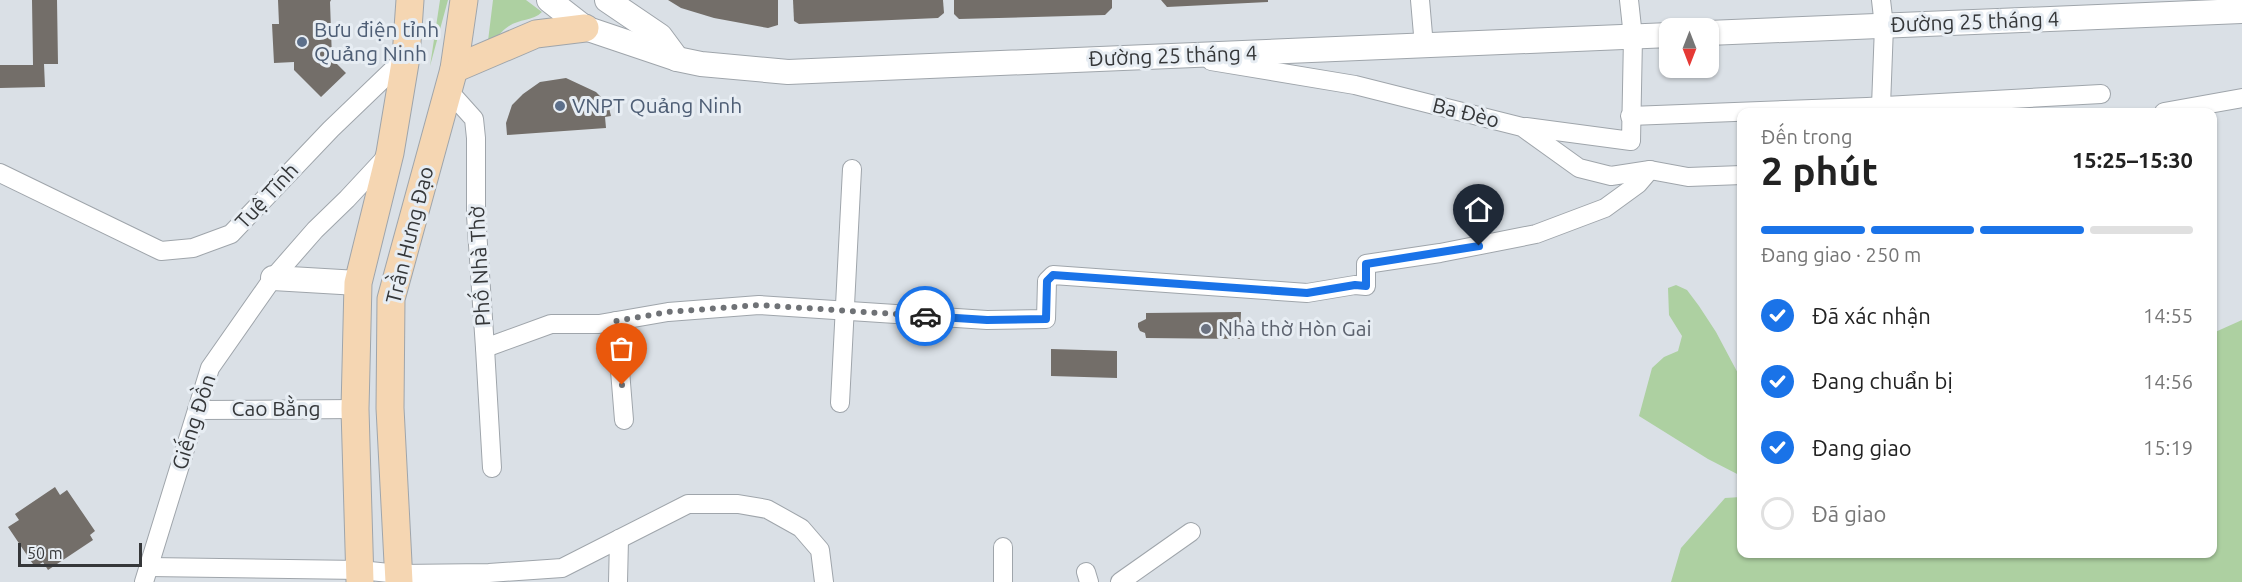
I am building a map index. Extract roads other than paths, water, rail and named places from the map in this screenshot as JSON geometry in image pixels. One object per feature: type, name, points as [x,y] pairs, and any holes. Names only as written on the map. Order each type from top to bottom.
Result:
[{"type":"main road","name":"Trần Hưng Đạo","points":[[360,576],[355,409],[358,283],[390,153],[406,57],[410,0]]},
{"type":"main road","name":"Trần Hưng Đạo","points":[[399,578],[390,408],[391,299],[451,80],[464,0]]},
{"type":"main road","points":[[451,80],[536,34],[585,28]]},
{"type":"street","name":"Đường 25 tháng 4","points":[[549,0],[585,28],[678,58],[701,64],[788,72],[1659,36]]},
{"type":"street","points":[[607,0],[660,36],[678,58]]},
{"type":"street","points":[[1420,0],[1424,45]]},
{"type":"street","points":[[1522,127],[1631,141],[1633,37],[1629,0]]},
{"type":"street","points":[[1881,0],[1884,26],[1881,106]]},
{"type":"street","name":"Đường 25 tháng 4","points":[[1719,33],[1884,26],[2094,9],[2242,11]]},
{"type":"street","name":"Ba Đèo","points":[[1178,56],[1355,85],[1522,127],[1579,168],[1611,176],[1650,170],[1688,177],[1737,175]]},
{"type":"street","name":"Tuệ Tĩnh","points":[[0,173],[160,252],[193,248],[231,234],[331,129],[406,57]]},
{"type":"street","name":"Phố Nhà Thờ","points":[[451,80],[474,119],[476,215],[485,348],[551,324],[599,324],[668,312],[759,305],[987,320],[1046,319],[1047,281],[1053,275],[1307,293],[1355,285],[1366,286],[1366,264],[1440,253],[1536,234],[1605,208],[1638,184],[1650,170]]},
{"type":"street","points":[[1831,108],[2101,94]]},
{"type":"street","points":[[2186,108],[2242,98]]},
{"type":"street","points":[[1630,116],[1737,112]]},
{"type":"street","name":"Giếng Đồn","points":[[147,575],[210,368],[273,278],[315,230],[348,199],[390,153]]},
{"type":"street","points":[[840,403],[852,169]]},
{"type":"street","points":[[273,278],[358,283]]},
{"type":"street","points":[[616,321],[624,420]]},
{"type":"street","points":[[485,348],[492,468]]},
{"type":"street","name":"Cao Bằng","points":[[197,410],[355,409]]},
{"type":"street","points":[[147,575],[399,578],[489,573],[536,576],[561,568],[688,504],[738,504],[767,509],[801,528],[820,550],[824,582]]},
{"type":"street","points":[[1120,582],[1191,532]]},
{"type":"street","points":[[618,582],[619,539]]},
{"type":"street","points":[[1003,547],[1003,582]]},
{"type":"place","name":"Bưu điện tỉnh Quảng Ninh","points":[[302,42]]},
{"type":"place","name":"VNPT Quảng Ninh","points":[[560,106]]},
{"type":"place","name":"Nhà thờ Hòn Gai","points":[[1206,329]]}]
